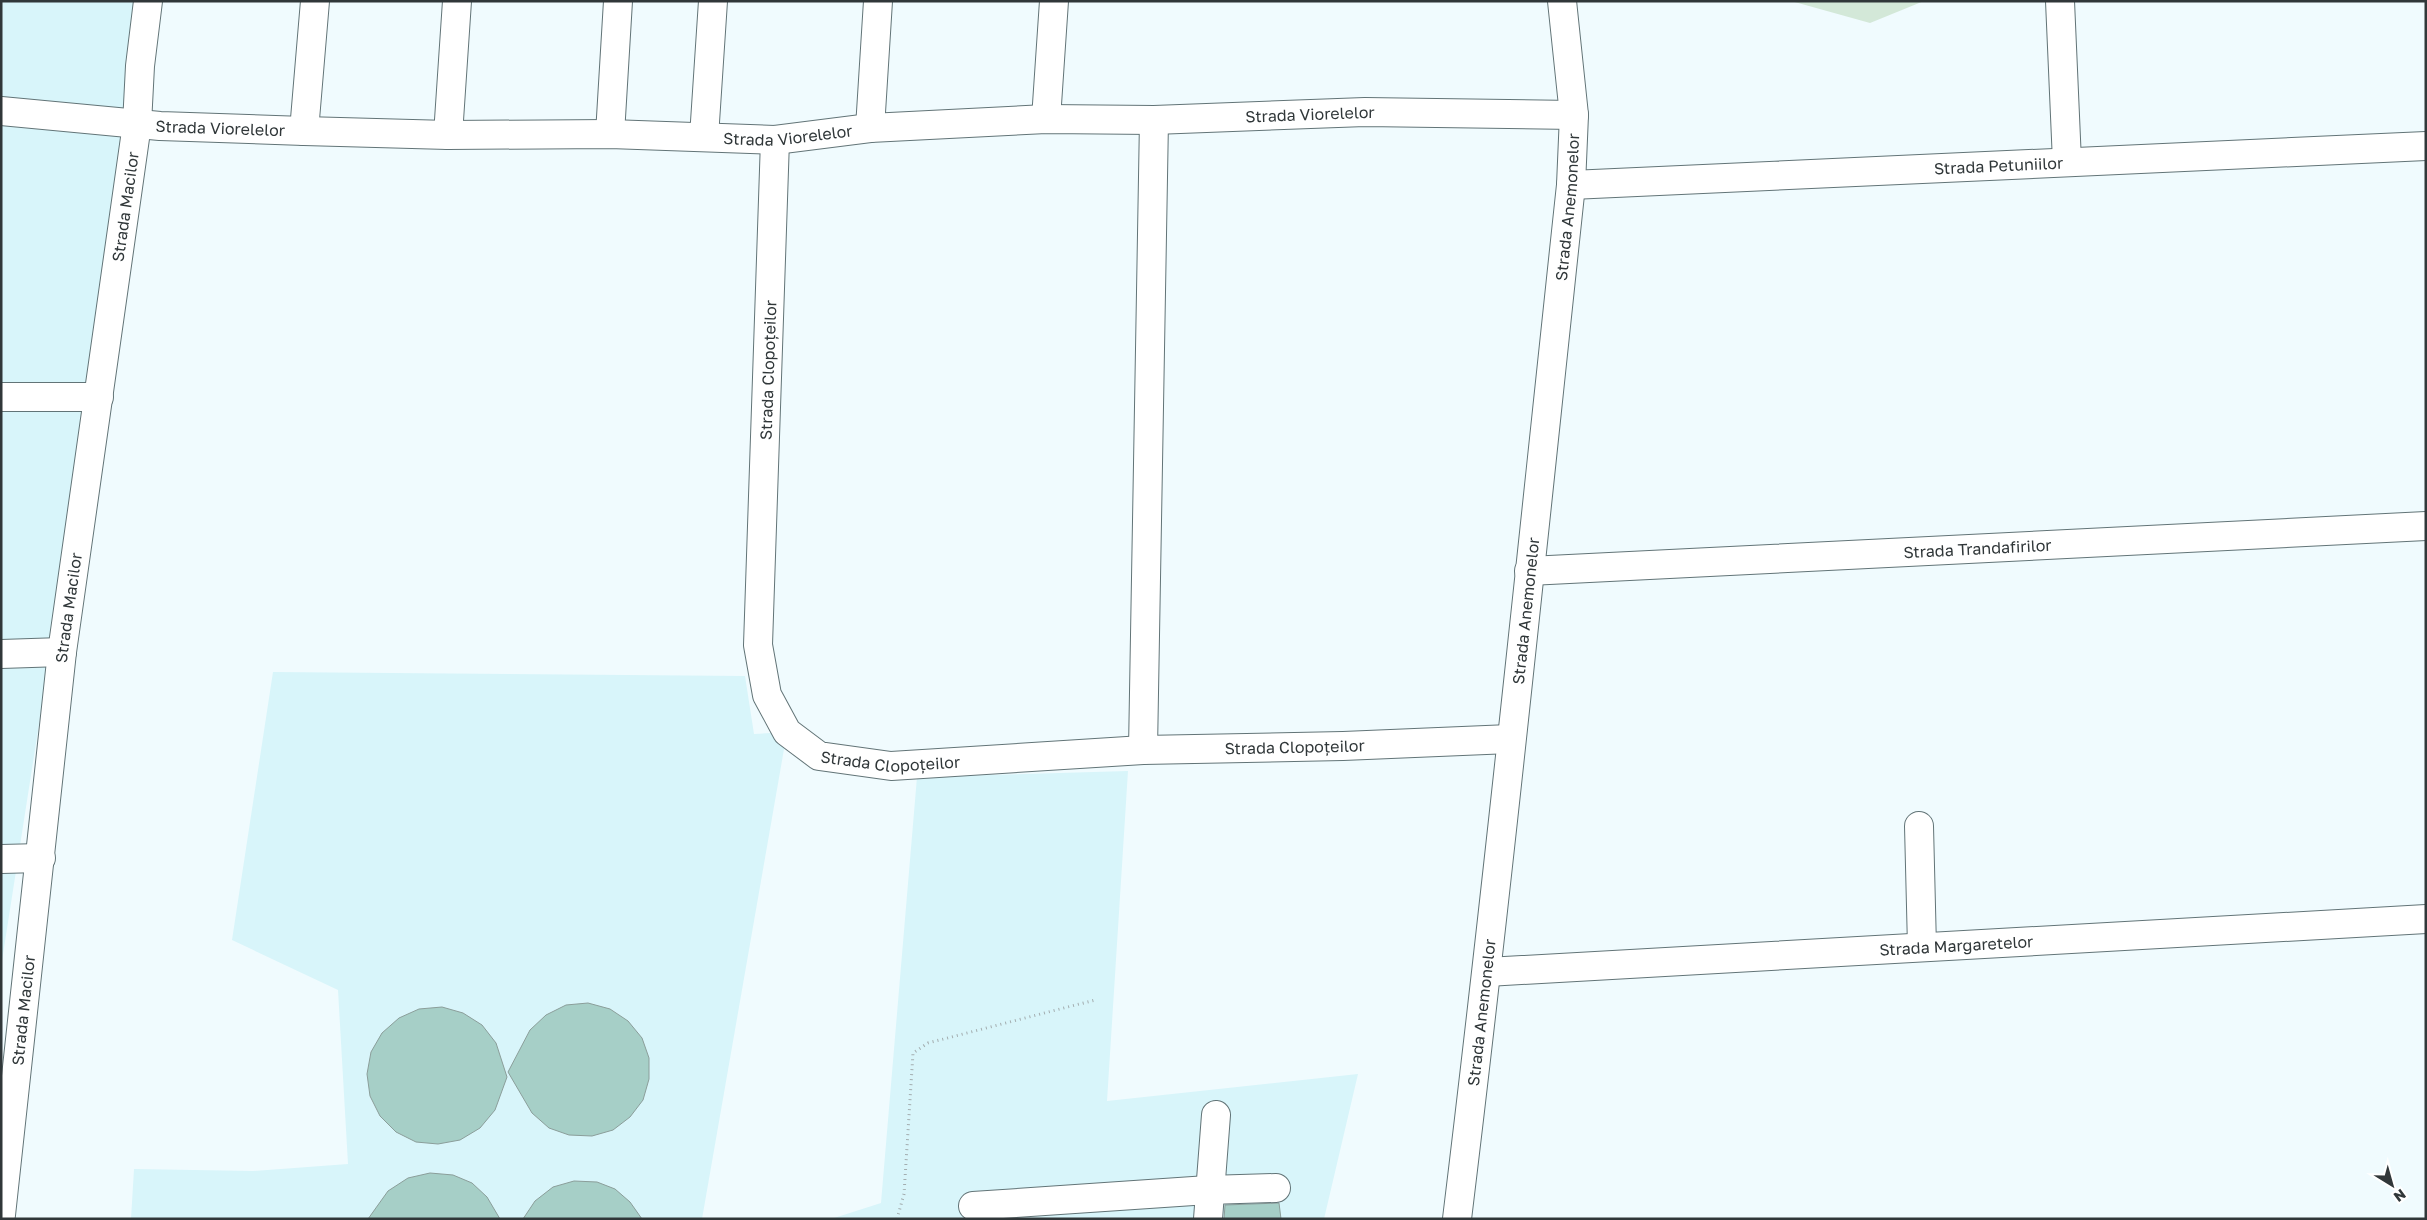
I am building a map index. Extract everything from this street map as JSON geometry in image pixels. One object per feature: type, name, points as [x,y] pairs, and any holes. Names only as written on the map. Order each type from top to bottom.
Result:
[{"type":"street","name":"Strada Macilor","points":[[2,1207],[62,652],[137,124],[140,66],[148,1]]},
{"type":"street","name":"Strada Viorelelor","points":[[304,131],[315,1]]},
{"type":"street","points":[[448,135],[457,1]]},
{"type":"street","points":[[610,134],[618,1]]},
{"type":"street","name":"Strada Viorelelor","points":[[704,137],[713,1]]},
{"type":"street","name":"Strada Viorelelor","points":[[870,128],[878,1]]},
{"type":"street","points":[[1046,119],[1054,1]]},
{"type":"street","name":"Strada Anemonelor","points":[[1457,1219],[1487,972],[1510,739],[1571,185],[1574,115],[1562,1]]},
{"type":"street","points":[[2060,1],[2067,162]]},
{"type":"street","name":"Strada Viorelelor","points":[[1,111],[137,124],[304,131],[448,135],[610,134],[775,140],[870,128],[1046,119],[1154,120],[1365,112],[1574,115]]},
{"type":"street","points":[[1143,750],[1154,120]]},
{"type":"street","name":"Strada Clopoțeilor","points":[[775,140],[758,645],[767,695],[787,732],[819,756],[891,766],[1143,750],[1343,746],[1510,739]]},
{"type":"street","name":"Strada Petuniilor","points":[[1571,185],[2426,146]]},
{"type":"street","points":[[1,398],[99,397]]},
{"type":"street","name":"Strada Trandafirilor","points":[[1529,571],[2426,526]]},
{"type":"street","points":[[1,654],[62,652]]},
{"type":"street","points":[[1919,826],[1922,947]]},
{"type":"street","points":[[1,859],[40,858]]},
{"type":"street","name":"Strada Margaretelor","points":[[1487,972],[2426,919]]},
{"type":"street","points":[[1208,1219],[1208,1190],[1216,1115]]},
{"type":"street","points":[[973,1206],[1208,1190],[1276,1188]]},
{"type":"path","points":[[897,1219],[904,1194],[913,1053],[928,1044],[1095,1000]]},
{"type":"shaded area","points":[[1,1],[152,1],[1,967]]},
{"type":"shaded area","points":[[273,672],[745,676],[754,734],[787,732],[702,1219],[131,1219],[134,1169],[253,1171],[348,1164],[338,990],[232,940]]},
{"type":"shaded area","points":[[1128,771],[1107,1101],[1358,1074],[1324,1219],[831,1219],[881,1203],[917,777]]},
{"type":"green space","points":[[1791,1],[1924,1],[1870,23]]},
{"type":"building","points":[[588,1003],[610,1009],[628,1021],[642,1038],[649,1058],[649,1079],[643,1100],[630,1117],[613,1130],[592,1136],[569,1135],[549,1128],[532,1113],[508,1072],[530,1030],[546,1015],[566,1005]]},
{"type":"building","points":[[442,1007],[463,1013],[482,1025],[496,1043],[507,1077],[495,1110],[480,1128],[460,1140],[438,1144],[416,1142],[396,1132],[380,1116],[370,1096],[367,1074],[371,1052],[382,1033],[399,1018],[419,1009]]},
{"type":"building","points":[[430,1173],[453,1175],[472,1183],[487,1197],[500,1219],[368,1219],[388,1191],[408,1178]]},
{"type":"building","points":[[574,1181],[597,1182],[615,1189],[630,1202],[642,1219],[523,1219],[535,1201],[553,1187]]},
{"type":"building","points":[[1279,1203],[1281,1219],[1224,1219],[1225,1205]]}]
